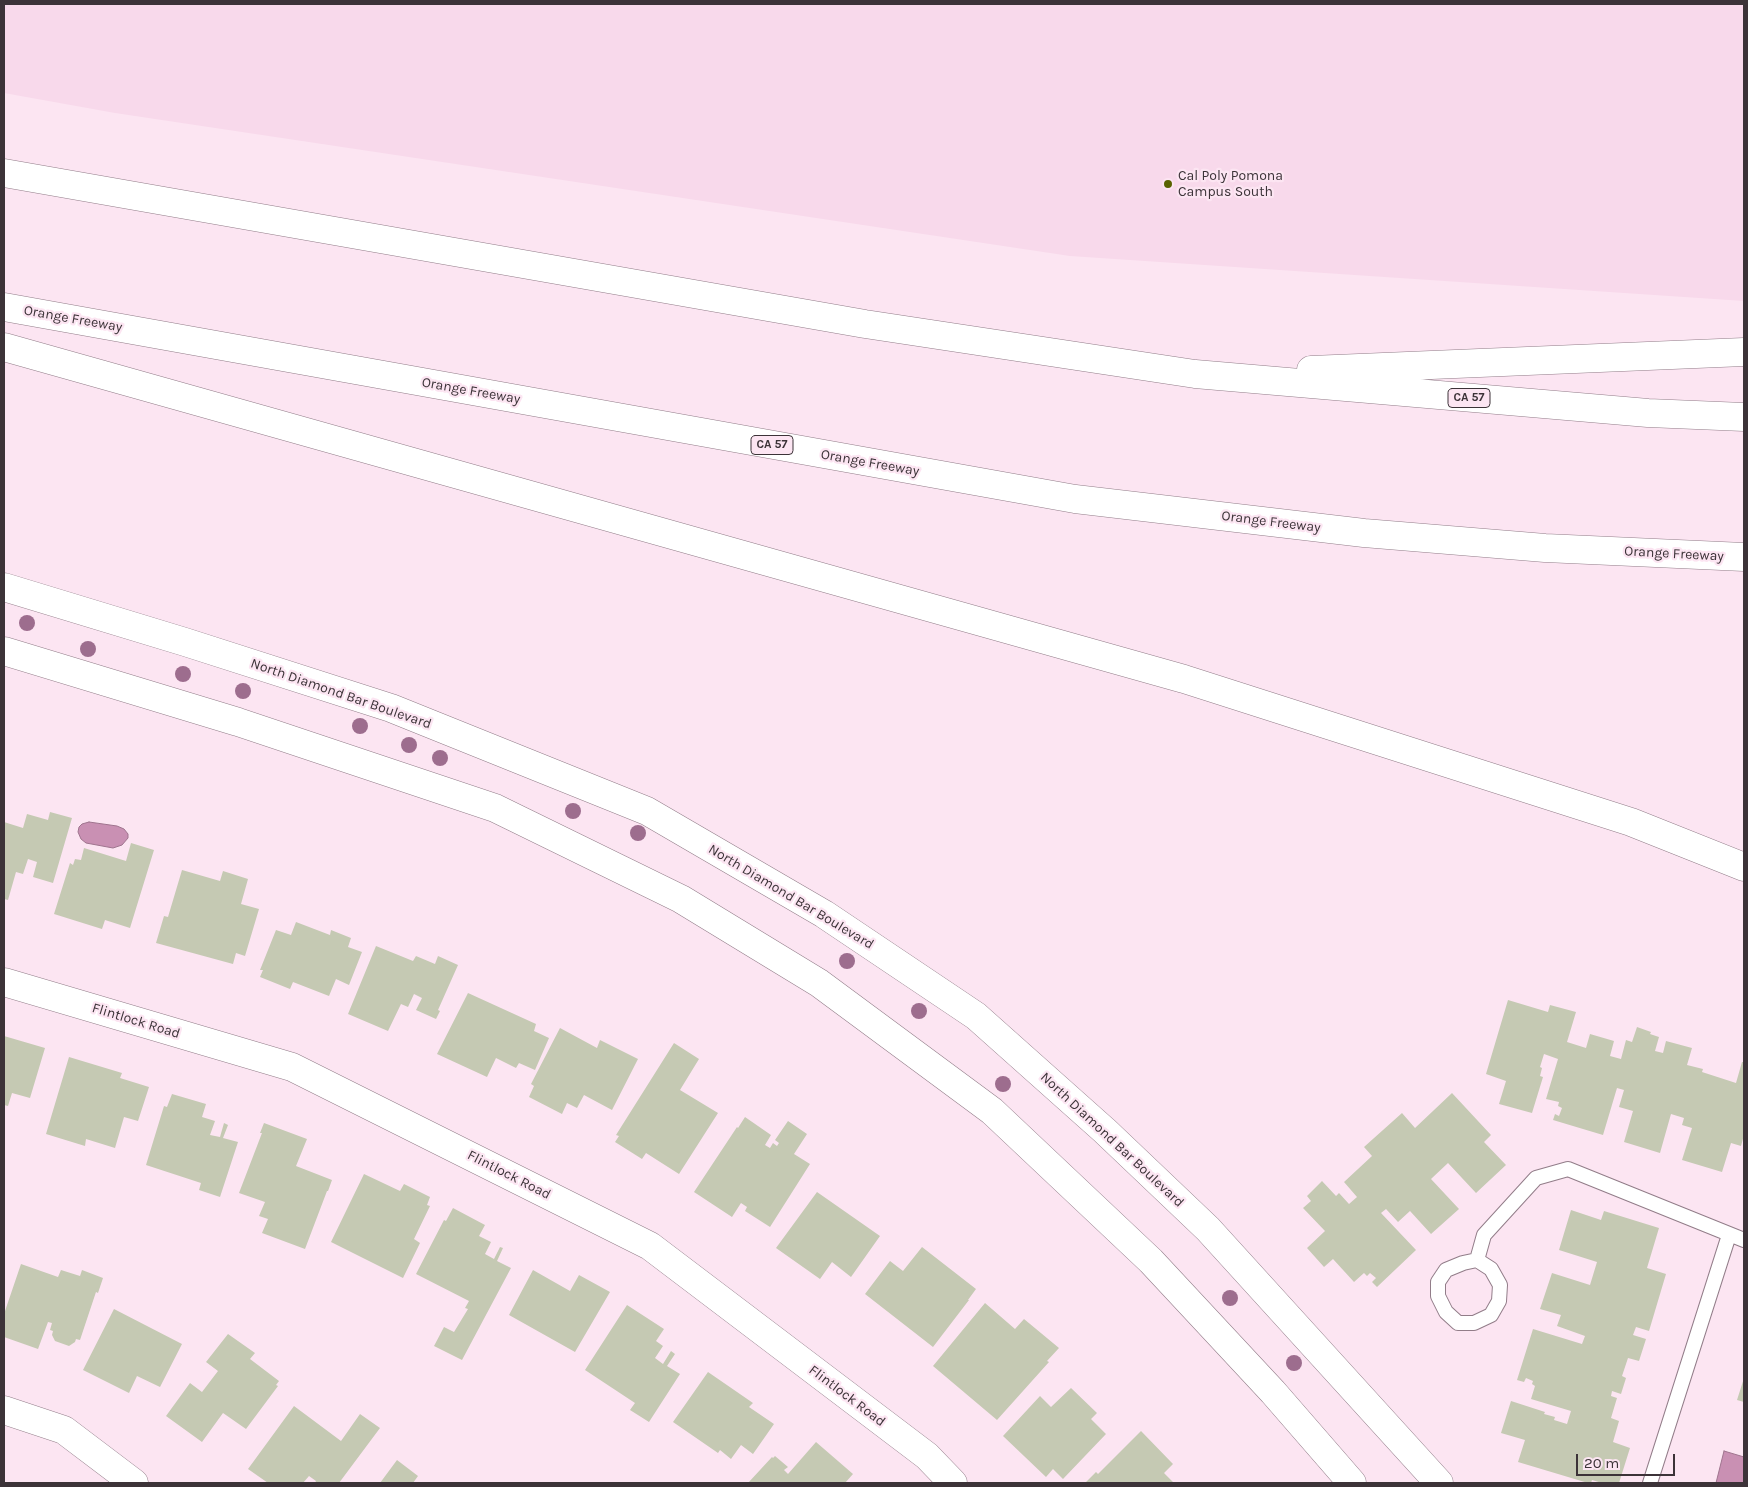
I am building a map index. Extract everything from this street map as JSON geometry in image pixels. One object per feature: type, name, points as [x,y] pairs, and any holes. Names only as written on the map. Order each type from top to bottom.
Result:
[{"type":"main road","name":"CA 57","points":[[4,173],[865,324],[1194,374],[1638,412],[1744,417]]},
{"type":"main road","name":"Orange Freeway","points":[[4,307],[1075,499],[1364,533],[1545,548],[1744,557]]},
{"type":"main road","points":[[4,347],[1184,679],[1631,822],[1744,867]]},
{"type":"main road","points":[[1194,374],[1744,352]]},
{"type":"main road","name":"North Diamond Bar Boulevard","points":[[4,587],[185,642],[391,708],[647,811],[824,914],[976,1016],[1104,1132],[1208,1229],[1439,1483]]},
{"type":"main road","points":[[4,651],[238,722],[495,808],[681,899],[819,982],[992,1111],[1101,1213],[1151,1261],[1273,1392],[1352,1483]]},
{"type":"main road","name":"Flintlock Road","points":[[4,982],[292,1067],[650,1246],[926,1456],[953,1483]]},
{"type":"main road","points":[[4,1410],[64,1430],[134,1483]]},
{"type":"lane","points":[[1477,1260],[1484,1235],[1536,1178],[1568,1169],[1744,1240]]},
{"type":"lane","points":[[1650,1483],[1729,1235]]},
{"type":"lane","points":[[1477,1260],[1491,1269],[1500,1285],[1499,1301],[1491,1315],[1474,1323],[1458,1323],[1446,1312],[1438,1296],[1438,1282],[1446,1270],[1477,1260]]},
{"type":"shaded area","name":"Cal Poly Pomona Campus South","points":[[4,4],[1744,4],[1744,301],[1070,256],[115,113],[4,93]]},
{"type":"shaded area","points":[[89,822],[117,826],[124,829],[128,834],[128,838],[122,845],[113,848],[86,843],[81,839],[78,832],[82,824]]},
{"type":"shaded area","points":[[1724,1451],[1744,1457],[1744,1483],[1716,1483]]},
{"type":"building","points":[[50,812],[72,818],[53,883],[33,877],[37,862],[28,859],[23,874],[16,872],[8,900],[4,899],[4,822],[23,828],[27,814],[48,820]]},
{"type":"building","points":[[131,843],[154,850],[130,928],[105,920],[102,929],[54,914],[70,863],[73,865],[75,859],[81,860],[84,848],[126,861]]},
{"type":"building","points":[[182,870],[220,881],[223,871],[248,879],[241,904],[259,909],[245,956],[236,953],[233,964],[156,943],[164,916],[168,917]]},
{"type":"building","points":[[296,922],[330,935],[331,930],[351,938],[348,947],[362,952],[349,985],[336,979],[329,996],[293,982],[290,989],[260,977],[263,970],[260,970],[276,930],[291,935]]},
{"type":"building","points":[[376,946],[413,961],[416,956],[435,964],[438,956],[458,965],[438,1010],[440,1011],[436,1019],[416,1010],[422,998],[414,994],[408,1007],[401,1004],[388,1031],[348,1014]]},
{"type":"building","points":[[468,993],[536,1024],[534,1031],[549,1038],[535,1070],[519,1063],[516,1068],[496,1058],[487,1077],[437,1054]]},
{"type":"building","points":[[1508,1000],[1548,1012],[1550,1005],[1576,1012],[1567,1042],[1586,1048],[1590,1034],[1614,1041],[1610,1056],[1621,1059],[1626,1040],[1632,1042],[1637,1027],[1659,1037],[1655,1051],[1663,1053],[1666,1041],[1692,1048],[1687,1065],[1703,1069],[1702,1072],[1736,1083],[1742,1062],[1744,1062],[1744,1135],[1741,1146],[1731,1143],[1722,1172],[1682,1160],[1692,1128],[1682,1125],[1684,1118],[1671,1114],[1660,1153],[1624,1142],[1633,1111],[1619,1107],[1624,1090],[1617,1088],[1603,1135],[1553,1120],[1555,1114],[1559,1116],[1562,1108],[1558,1106],[1559,1102],[1546,1099],[1558,1059],[1544,1054],[1540,1067],[1542,1068],[1540,1076],[1543,1077],[1532,1113],[1499,1104],[1506,1081],[1486,1074]]},
{"type":"building","points":[[560,1028],[597,1048],[600,1040],[638,1059],[612,1110],[584,1095],[577,1108],[567,1103],[562,1114],[529,1097],[534,1086],[531,1084]]},
{"type":"building","points":[[4,1036],[45,1048],[30,1098],[12,1093],[8,1106],[4,1105]]},
{"type":"building","points":[[674,1043],[699,1059],[680,1090],[718,1113],[679,1174],[646,1153],[642,1159],[615,1142],[619,1136],[616,1135]]},
{"type":"building","points":[[69,1057],[122,1073],[120,1078],[149,1087],[138,1121],[124,1117],[115,1148],[86,1139],[85,1146],[46,1134]]},
{"type":"building","points":[[1452,1093],[1491,1135],[1484,1142],[1506,1165],[1476,1193],[1448,1163],[1431,1179],[1459,1209],[1431,1234],[1410,1211],[1398,1222],[1386,1209],[1381,1213],[1416,1250],[1377,1287],[1372,1282],[1376,1278],[1370,1273],[1367,1276],[1364,1273],[1354,1282],[1333,1259],[1324,1267],[1307,1248],[1325,1231],[1303,1208],[1311,1201],[1307,1196],[1322,1181],[1336,1196],[1339,1193],[1349,1204],[1357,1197],[1344,1182],[1372,1156],[1364,1147],[1402,1113],[1415,1128]]},
{"type":"building","points":[[172,1094],[206,1104],[202,1117],[215,1121],[210,1135],[220,1137],[224,1123],[228,1125],[223,1138],[238,1142],[220,1197],[199,1190],[201,1183],[146,1165],[164,1106],[167,1107]]},
{"type":"building","points":[[745,1117],[771,1135],[765,1145],[770,1148],[773,1143],[777,1146],[779,1143],[775,1140],[788,1121],[807,1134],[794,1154],[810,1164],[770,1227],[745,1211],[747,1207],[741,1203],[732,1217],[694,1192]]},
{"type":"building","points":[[264,1123],[307,1139],[296,1166],[332,1180],[305,1249],[262,1233],[268,1219],[259,1216],[265,1202],[239,1193]]},
{"type":"building","points":[[364,1174],[400,1191],[404,1184],[430,1197],[427,1205],[430,1206],[414,1239],[420,1243],[403,1278],[331,1242]]},
{"type":"building","points":[[817,1192],[880,1236],[851,1277],[832,1262],[820,1279],[776,1248]]},
{"type":"building","points":[[453,1208],[485,1225],[479,1236],[491,1242],[485,1254],[494,1259],[500,1247],[503,1248],[497,1261],[511,1268],[462,1360],[434,1346],[444,1327],[454,1332],[468,1309],[465,1308],[469,1301],[416,1274],[444,1220],[446,1221]]},
{"type":"building","points":[[1571,1210],[1601,1220],[1604,1211],[1659,1228],[1647,1268],[1666,1274],[1649,1331],[1636,1327],[1633,1335],[1646,1339],[1639,1361],[1628,1358],[1622,1376],[1626,1378],[1621,1394],[1612,1391],[1611,1396],[1617,1398],[1611,1418],[1619,1421],[1613,1442],[1630,1448],[1619,1483],[1602,1483],[1592,1480],[1591,1483],[1588,1483],[1518,1462],[1525,1440],[1501,1433],[1511,1401],[1545,1412],[1544,1414],[1555,1417],[1554,1420],[1567,1424],[1571,1411],[1531,1399],[1535,1386],[1532,1384],[1533,1381],[1526,1378],[1524,1382],[1517,1380],[1533,1329],[1582,1344],[1585,1336],[1557,1326],[1561,1315],[1540,1309],[1552,1273],[1590,1285],[1597,1262],[1559,1250]]},
{"type":"building","points":[[922,1247],[976,1289],[933,1347],[865,1294],[890,1261],[903,1271]]},
{"type":"building","points":[[21,1264],[58,1277],[61,1270],[80,1276],[82,1270],[103,1278],[98,1293],[96,1292],[80,1340],[76,1339],[69,1346],[55,1341],[52,1335],[53,1331],[50,1330],[52,1323],[48,1322],[38,1349],[4,1337],[4,1314]]},
{"type":"building","points":[[533,1270],[570,1291],[579,1275],[610,1292],[575,1352],[509,1315]]},
{"type":"building","points":[[985,1303],[1015,1329],[1024,1319],[1059,1348],[1047,1361],[1049,1362],[997,1420],[933,1366]]},
{"type":"building","points":[[627,1305],[664,1329],[656,1341],[663,1346],[655,1358],[663,1364],[671,1351],[675,1354],[667,1366],[680,1374],[649,1422],[630,1410],[635,1403],[585,1370]]},
{"type":"building","points":[[114,1309],[182,1344],[160,1387],[137,1376],[129,1393],[83,1370]]},
{"type":"building","points":[[228,1334],[255,1353],[250,1359],[279,1381],[276,1385],[278,1386],[246,1429],[223,1413],[202,1442],[166,1416],[190,1383],[202,1392],[218,1371],[206,1362]]},
{"type":"building","points":[[708,1372],[753,1403],[749,1407],[774,1424],[753,1454],[741,1445],[731,1459],[720,1450],[718,1453],[673,1422]]},
{"type":"building","points":[[1744,1378],[1744,1402],[1737,1400]]},
{"type":"building","points":[[1071,1388],[1097,1413],[1091,1419],[1106,1434],[1063,1479],[1053,1469],[1046,1477],[1003,1436],[1040,1396],[1051,1407]]},
{"type":"building","points":[[294,1406],[341,1441],[360,1414],[380,1428],[339,1483],[315,1483],[316,1481],[309,1476],[303,1483],[268,1483],[248,1469]]},
{"type":"building","points":[[1141,1431],[1173,1464],[1164,1473],[1174,1483],[1085,1483],[1096,1472],[1098,1474]]},
{"type":"building","points":[[816,1442],[853,1474],[845,1483],[748,1483],[775,1456],[788,1467],[784,1470],[788,1474]]},
{"type":"building","points":[[397,1460],[418,1476],[413,1483],[380,1483]]},
{"type":"place","name":"Cal Poly Pomona Campus South","points":[[1168,184]]}]
